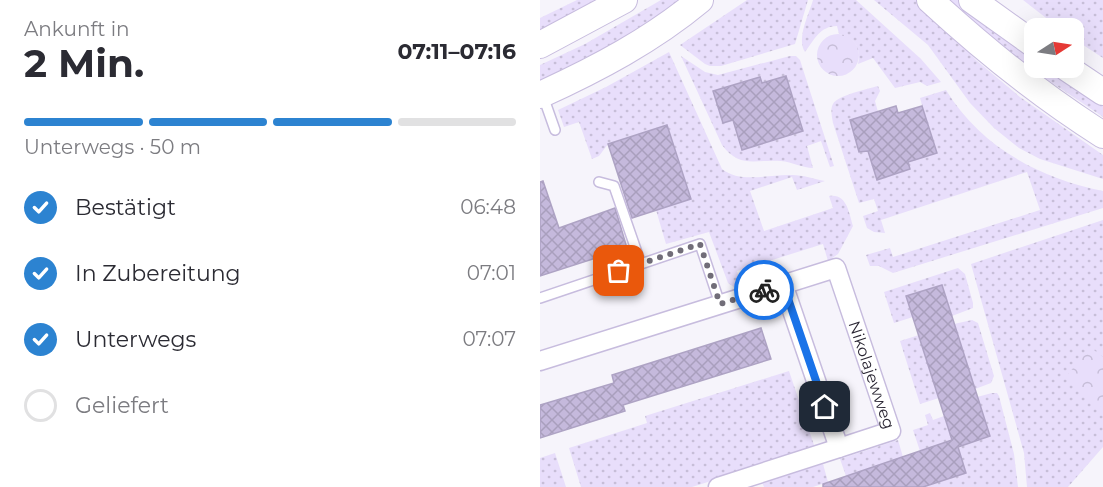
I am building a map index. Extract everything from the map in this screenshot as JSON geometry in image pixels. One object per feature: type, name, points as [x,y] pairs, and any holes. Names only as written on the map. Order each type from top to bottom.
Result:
[{"type":"street","points":[[540,45],[624,0]]},
{"type":"street","points":[[541,94],[615,58],[653,36],[700,0]]},
{"type":"street","points":[[930,0],[956,24],[1064,109],[1103,135]]},
{"type":"street","points":[[972,0],[1024,37]]},
{"type":"street","points":[[1082,78],[1103,92]]},
{"type":"street","name":"Nikolajewweg","points":[[718,487],[891,430],[836,268],[783,284]]},
{"type":"street","points":[[540,361],[783,284],[839,448]]},
{"type":"lane","points":[[541,94],[555,130]]},
{"type":"lane","points":[[599,182],[614,186],[642,264]]},
{"type":"lane","points":[[540,298],[700,244],[720,304]]},
{"type":"green space","points":[[577,0],[612,0],[540,38],[540,18]]},
{"type":"green space","points":[[661,0],[687,0],[626,37],[540,81],[540,65],[585,44]]},
{"type":"green space","points":[[747,0],[808,0],[795,44],[721,66],[705,64],[680,45]]},
{"type":"green space","points":[[813,0],[856,0],[921,59],[941,82],[927,86],[920,82],[895,88],[873,58],[858,64],[859,53],[856,44],[839,34],[837,26],[822,31],[805,52],[802,40]]},
{"type":"green space","points":[[874,0],[919,0],[976,60],[1020,97],[1103,155],[1103,179],[1040,159],[1019,148],[994,128],[970,103],[928,45]]},
{"type":"green space","points":[[946,0],[964,0],[1024,46],[1024,63]]},
{"type":"green space","points":[[1023,0],[1103,0],[1103,58],[1084,46],[1084,18],[1046,18]]},
{"type":"green space","points":[[838,34],[853,40],[859,55],[853,70],[838,76],[823,70],[817,55],[823,40]]},
{"type":"green space","points":[[669,52],[722,169],[730,174],[746,177],[796,175],[825,181],[797,190],[792,177],[750,191],[764,231],[833,208],[829,196],[835,196],[846,205],[853,226],[838,254],[828,261],[823,244],[737,271],[742,288],[737,289],[728,283],[709,232],[666,244],[656,210],[691,199],[667,125],[608,144],[599,156],[592,159],[579,122],[564,127],[558,110],[606,87]]},
{"type":"green space","points":[[681,56],[705,72],[718,75],[796,56],[800,60],[834,166],[830,167],[821,141],[807,146],[813,168],[781,161],[742,160],[722,145]],"holes":[[[786,76],[800,123],[773,140],[742,150],[733,120],[723,122],[714,91],[760,77],[762,83]]]},
{"type":"green space","points":[[1045,78],[1065,78],[1103,103],[1103,117]]},
{"type":"green space","points":[[878,86],[880,91],[875,101],[878,112],[850,120],[859,152],[868,151],[878,180],[909,169],[908,162],[936,153],[920,98],[946,90],[976,128],[994,144],[1034,168],[1056,178],[1103,191],[1103,208],[893,273],[879,266],[870,266],[866,255],[890,248],[893,257],[1040,210],[1027,172],[881,220],[885,233],[874,232],[867,228],[863,216],[878,211],[874,199],[859,203],[833,123],[832,108],[833,104],[841,98]]},
{"type":"green space","points":[[1103,220],[1103,447],[1068,487],[1027,487],[1024,453],[971,264]]},
{"type":"green space","points":[[958,268],[965,274],[973,308],[952,316],[941,285],[907,296],[913,317],[894,323],[884,292]]},
{"type":"green space","points":[[972,320],[978,323],[994,376],[991,383],[975,389],[954,324]]},
{"type":"green space","points":[[919,335],[939,398],[920,404],[900,341]]},
{"type":"green space","points":[[1090,347],[1103,357],[1103,409],[1065,378]]},
{"type":"green space","points":[[789,371],[815,448],[692,487],[581,487],[569,448],[647,423],[645,416]]},
{"type":"green space","points":[[997,393],[999,396],[1014,454],[1018,487],[923,487],[966,473],[958,447],[977,397]]},
{"type":"green space","points":[[930,413],[933,420],[944,416],[952,440],[920,451],[913,430],[928,425],[925,415]]},
{"type":"green space","points":[[898,440],[903,457],[846,476],[840,459]]},
{"type":"green space","points":[[555,453],[566,487],[540,487],[540,458]]},
{"type":"green space","points":[[823,464],[828,482],[813,487],[764,487],[762,482]]},
{"type":"building","points":[[786,76],[803,131],[742,150],[733,120],[723,123],[713,91],[760,77],[762,83]]},
{"type":"building","points":[[896,106],[898,113],[922,106],[937,153],[908,162],[910,169],[877,180],[868,151],[859,152],[850,120]]},
{"type":"building","points":[[667,125],[691,199],[632,218],[608,144]]},
{"type":"building","points":[[543,181],[559,228],[615,208],[627,248],[540,276],[540,182]]},
{"type":"building","points":[[942,285],[990,436],[958,447],[966,473],[923,487],[823,487],[823,484],[952,440],[906,296]]},
{"type":"building","points":[[761,328],[771,359],[623,405],[625,411],[540,438],[540,405],[614,383],[612,375]]},
{"type":"way so far","points":[[619,271],[700,244],[720,304],[764,290]]},
{"type":"route","points":[[764,290],[783,284],[825,407]]}]
